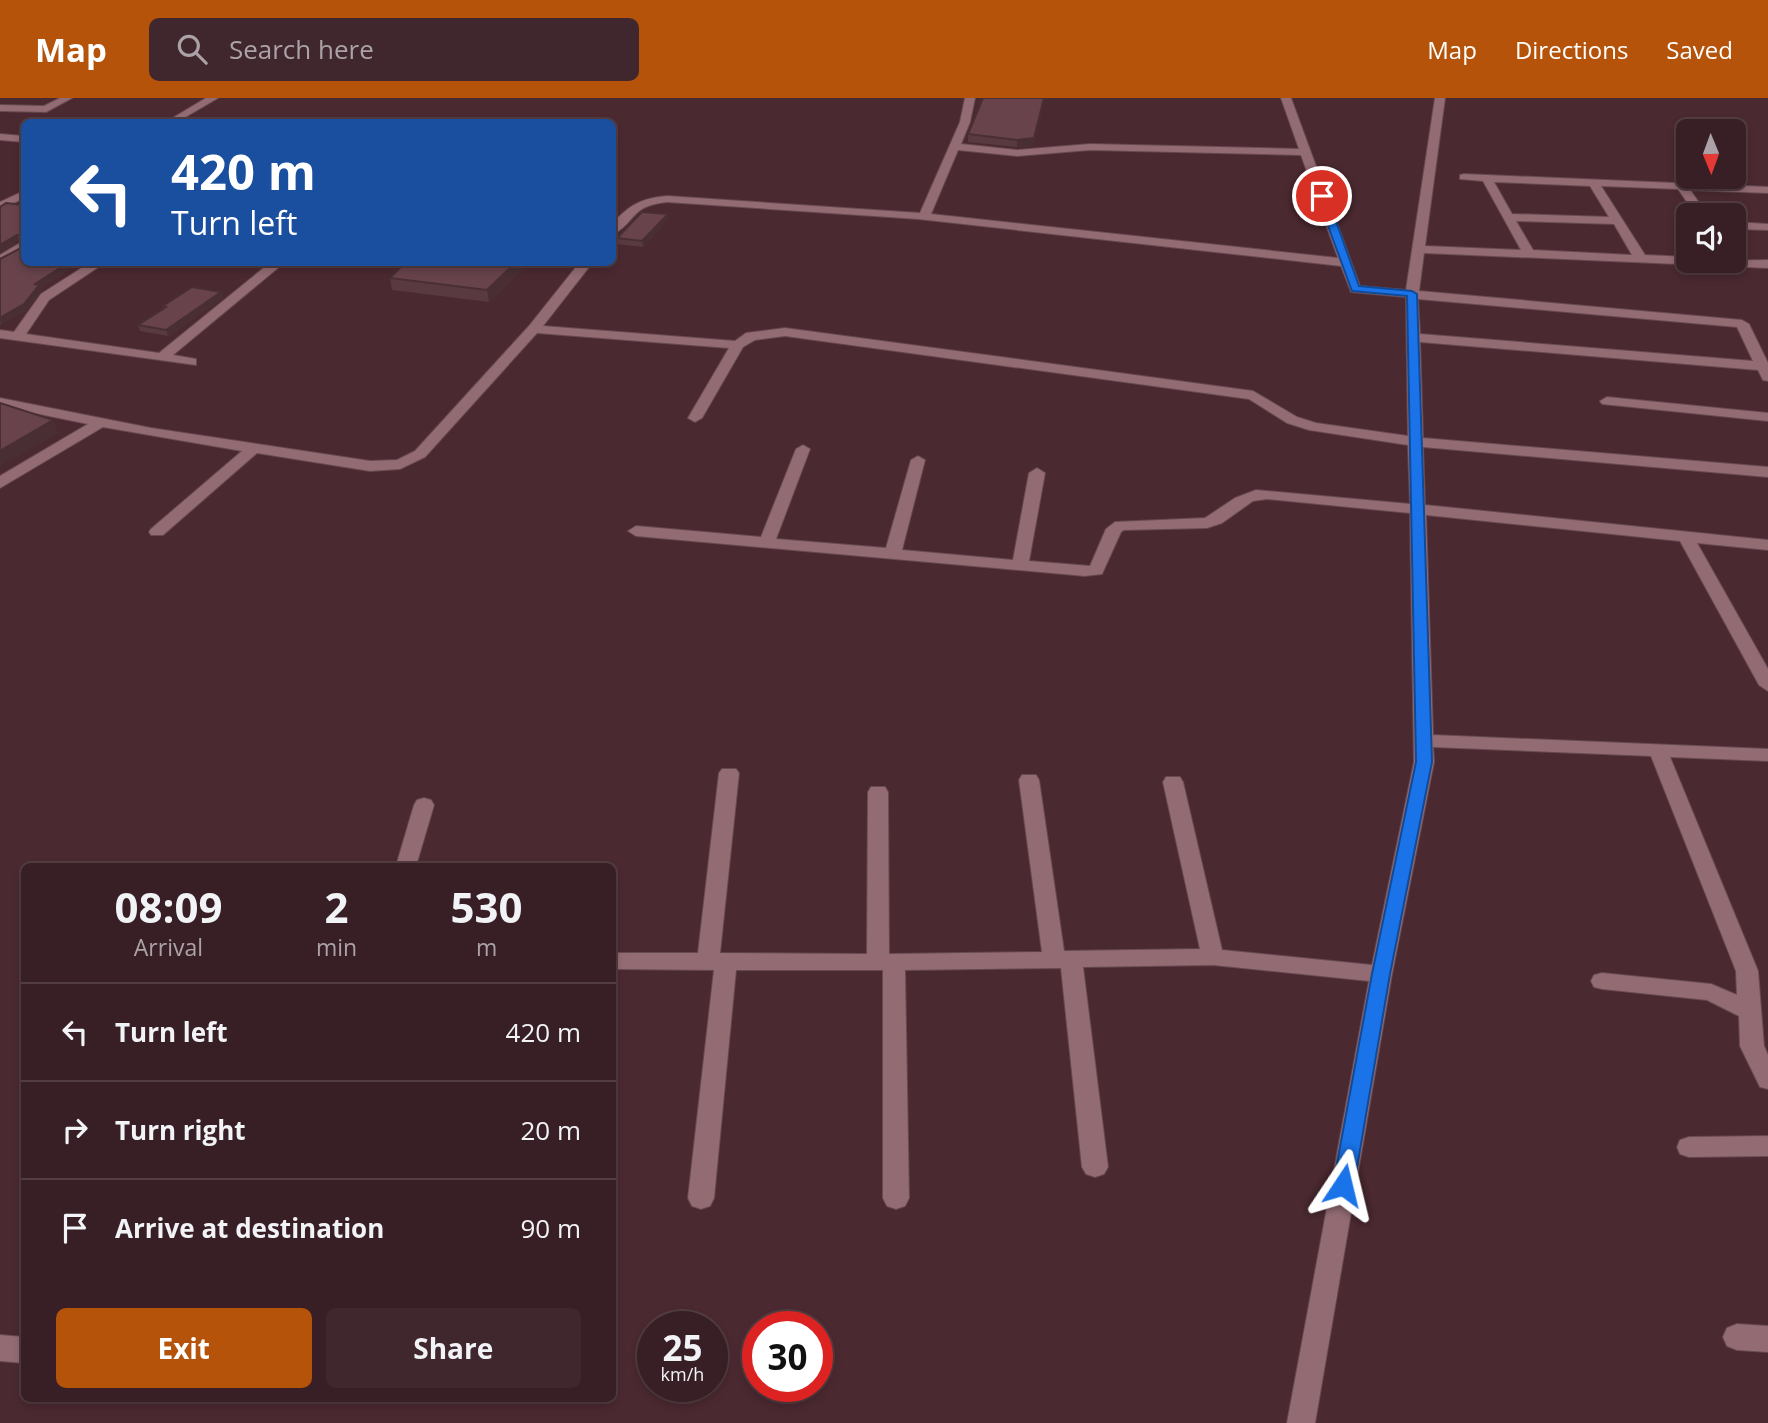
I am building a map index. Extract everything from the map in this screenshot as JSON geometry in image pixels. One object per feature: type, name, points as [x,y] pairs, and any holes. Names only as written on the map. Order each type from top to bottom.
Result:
[{"type":"street","points":[[0,108],[46,109],[67,98]]},
{"type":"street","points":[[176,119],[213,98]]},
{"type":"street","points":[[924,217],[955,147],[970,98]]},
{"type":"street","points":[[1286,98],[1355,289],[1742,324],[1765,371]]},
{"type":"street","points":[[1301,1423],[1381,974],[1424,762],[1412,294],[1440,98]]},
{"type":"street","points":[[0,137],[21,139]]},
{"type":"street","points":[[955,147],[1026,153],[1090,147],[1307,152]]},
{"type":"street","points":[[1464,177],[1676,186]]},
{"type":"street","points":[[1487,178],[1528,254]]},
{"type":"street","points":[[1593,182],[1641,259]]},
{"type":"street","points":[[1746,189],[1768,190]]},
{"type":"street","points":[[4,206],[21,196]]},
{"type":"street","points":[[616,226],[628,210],[640,202],[653,200],[924,217],[1346,263]]},
{"type":"street","points":[[1509,217],[1617,221]]},
{"type":"street","points":[[1746,226],[1768,227]]},
{"type":"street","points":[[0,260],[21,248]]},
{"type":"street","points":[[1418,249],[1676,260]]},
{"type":"street","points":[[1746,262],[1768,264]]},
{"type":"street","points":[[18,337],[45,297],[94,266]]},
{"type":"street","points":[[161,358],[274,266]]},
{"type":"street","points":[[1,404],[254,448],[370,466],[386,466],[420,454],[534,329],[584,266]]},
{"type":"street","points":[[534,329],[738,345]]},
{"type":"street","points":[[695,418],[741,340],[785,332],[1253,395],[1292,420],[1314,427],[1416,442],[1768,472]]},
{"type":"street","points":[[0,334],[191,362]]},
{"type":"street","points":[[1413,337],[1765,371]]},
{"type":"street","points":[[1607,401],[1768,417]]},
{"type":"street","points":[[0,483],[99,422]]},
{"type":"street","points":[[157,532],[254,448]]},
{"type":"street","points":[[767,542],[803,449]]},
{"type":"street","points":[[893,554],[918,460]]},
{"type":"street","points":[[1020,565],[1037,473]]},
{"type":"street","points":[[636,531],[1096,570],[1114,529],[1121,525],[1207,523],[1217,520],[1242,498],[1252,494],[1768,545]]},
{"type":"street","points":[[1685,536],[1768,685]]},
{"type":"street","points":[[1423,741],[1768,755]]},
{"type":"street","points":[[1658,750],[1747,971],[1752,1046],[1768,1080]]},
{"type":"street","points":[[701,1198],[729,773]]},
{"type":"street","points":[[1030,780],[1063,959],[1095,1167]]},
{"type":"street","points":[[1173,782],[1213,957]]},
{"type":"street","points":[[878,792],[896,1198]]},
{"type":"street","points":[[407,863],[424,805]]},
{"type":"street","points":[[616,961],[886,962],[1213,957],[1381,974]]},
{"type":"street","points":[[1602,981],[1711,992],[1750,1012]]},
{"type":"street","points":[[1689,1147],[1768,1146]]},
{"type":"street","points":[[1737,1337],[1768,1339]]},
{"type":"street","points":[[0,1348],[21,1350]]},
{"type":"building","points":[[983,98],[1044,98],[1034,138],[1017,140],[968,134]]},
{"type":"building","points":[[6,203],[21,205],[21,235],[0,245],[0,207]]},
{"type":"building","points":[[642,212],[668,214],[642,241],[617,238]]},
{"type":"building","points":[[21,248],[21,266],[63,266],[35,284],[39,285],[24,304],[0,318],[0,259]]},
{"type":"building","points":[[402,266],[512,266],[487,290],[390,278]]},
{"type":"building","points":[[192,287],[221,292],[166,330],[138,325],[166,307],[163,306]]},
{"type":"building","points":[[0,403],[53,420],[0,451]]},
{"type":"route","points":[[1322,196],[1355,289],[1412,294],[1424,762],[1381,974],[1343,1185]]}]
